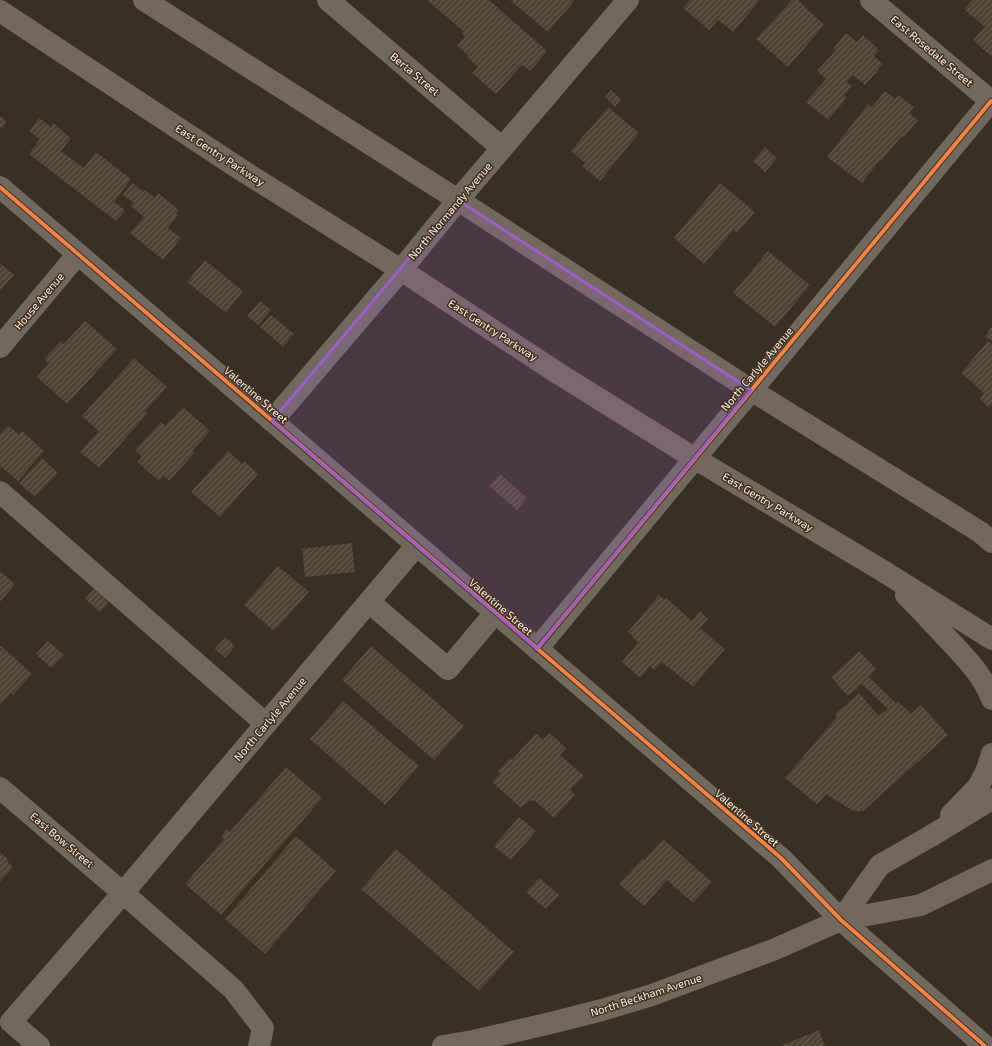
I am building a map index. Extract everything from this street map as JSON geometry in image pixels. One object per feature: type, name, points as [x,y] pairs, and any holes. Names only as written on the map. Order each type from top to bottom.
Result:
[{"type":"main road","points":[[144,0],[458,200],[750,390],[988,537]]},
{"type":"main road","name":"East Gentry Parkway","points":[[0,11],[243,171],[401,270],[556,372],[694,458],[883,571],[992,639]]},
{"type":"main road","points":[[883,571],[981,676],[990,692],[992,699]]},
{"type":"main road","points":[[930,836],[978,787],[986,772],[992,754]]},
{"type":"main road","points":[[841,920],[880,865],[992,799]]},
{"type":"main road","name":"North Beckham Avenue","points":[[443,1046],[473,1041],[555,1022],[652,995],[773,950],[841,920],[921,905],[992,870]]},
{"type":"street","name":"Berta Street","points":[[328,0],[502,148]]},
{"type":"street","name":"North Normandy Avenue","points":[[272,421],[628,0]]},
{"type":"street","name":"East Rosedale Street","points":[[871,0],[991,101]]},
{"type":"street","name":"North Carlyle Avenue","points":[[537,649],[750,390],[991,101]]},
{"type":"street","name":"Valentine Street","points":[[0,187],[416,546],[781,858],[841,920],[985,1046]]},
{"type":"street","name":"House Avenue","points":[[0,347],[78,254]]},
{"type":"street","points":[[0,492],[266,724]]},
{"type":"street","name":"North Carlyle Avenue","points":[[39,1046],[11,1022],[123,893],[416,546]]},
{"type":"street","points":[[369,602],[448,669],[495,613]]},
{"type":"street","name":"East Bow Street","points":[[0,788],[233,989],[263,1028],[260,1046]]},
{"type":"highlighted area","points":[[458,200],[751,390],[537,649],[272,421]]},
{"type":"building","points":[[427,0],[489,0],[547,51],[530,71],[522,65],[496,94],[472,73],[478,67],[467,57],[468,55],[457,46],[465,37],[462,33],[463,31]]},
{"type":"building","points":[[510,0],[573,0],[574,1],[548,32]]},
{"type":"building","points":[[690,0],[759,1],[733,32],[718,20],[709,30],[683,8]]},
{"type":"building","points":[[792,0],[798,0],[824,25],[788,67],[756,39]]},
{"type":"building","points":[[972,0],[992,0],[992,57],[973,40],[985,27],[964,9]]},
{"type":"building","points":[[846,33],[857,42],[863,35],[879,50],[874,56],[883,64],[865,85],[853,75],[846,82],[852,86],[844,95],[847,98],[828,120],[806,102],[826,79],[817,71],[836,50],[834,48]]},
{"type":"building","points":[[611,90],[621,99],[615,107],[605,97]]},
{"type":"building","points":[[885,91],[895,99],[898,95],[914,107],[909,113],[918,120],[904,137],[902,136],[881,161],[880,160],[862,183],[827,157],[868,104],[872,107]]},
{"type":"building","points":[[608,107],[639,133],[600,181],[582,166],[585,163],[571,151]]},
{"type":"building","points":[[0,116],[7,122],[2,129],[0,128]]},
{"type":"building","points":[[39,118],[51,127],[53,123],[71,138],[61,151],[84,168],[96,152],[131,179],[114,202],[125,210],[116,221],[29,154],[40,139],[29,131]]},
{"type":"building","points":[[765,147],[777,158],[765,172],[753,161]]},
{"type":"building","points":[[132,183],[144,192],[145,190],[155,198],[158,193],[179,210],[176,214],[178,215],[168,228],[181,238],[163,260],[130,233],[144,217],[131,206],[134,203],[123,195]]},
{"type":"building","points":[[720,183],[755,212],[737,233],[734,229],[704,264],[674,238]]},
{"type":"building","points":[[768,251],[810,285],[775,327],[733,293]]},
{"type":"building","points":[[205,260],[243,291],[226,313],[187,282]]},
{"type":"building","points":[[0,263],[14,275],[0,291]]},
{"type":"building","points":[[260,301],[271,310],[258,325],[247,316]]},
{"type":"building","points":[[271,315],[294,334],[283,347],[260,327]]},
{"type":"building","points":[[85,321],[117,349],[67,404],[37,377],[49,363],[44,359],[61,341],[64,344]]},
{"type":"building","points":[[992,326],[992,341],[985,337]]},
{"type":"building","points":[[988,341],[992,344],[992,404],[989,408],[980,399],[984,393],[961,373]]},
{"type":"building","points":[[134,358],[167,387],[145,411],[148,413],[99,468],[80,452],[99,431],[82,416]]},
{"type":"building","points":[[183,407],[210,431],[193,450],[195,452],[169,481],[164,476],[159,481],[137,462],[142,457],[135,450],[161,422],[165,426]]},
{"type":"building","points":[[8,425],[19,435],[22,431],[44,451],[18,481],[0,466],[0,434]]},
{"type":"building","points":[[228,451],[242,464],[244,461],[258,474],[220,517],[191,492]]},
{"type":"building","points":[[42,458],[58,473],[35,497],[19,483]]},
{"type":"building","points":[[500,474],[527,498],[517,510],[489,486]]},
{"type":"building","points":[[352,543],[355,572],[305,577],[302,549]]},
{"type":"building","points":[[278,566],[309,592],[274,631],[244,605]]},
{"type":"building","points":[[0,571],[15,584],[0,602]]},
{"type":"building","points":[[94,589],[109,602],[100,612],[85,599]]},
{"type":"building","points":[[659,595],[665,600],[666,598],[692,621],[700,611],[708,619],[700,628],[725,649],[693,687],[662,662],[655,670],[650,666],[640,678],[622,662],[638,642],[628,632]]},
{"type":"building","points":[[225,637],[235,646],[225,658],[215,649]]},
{"type":"building","points":[[48,641],[64,655],[51,668],[36,654]]},
{"type":"building","points":[[0,645],[32,674],[13,695],[11,693],[0,705]]},
{"type":"building","points":[[371,646],[464,726],[434,760],[342,680]]},
{"type":"building","points":[[859,651],[876,669],[869,677],[896,703],[898,701],[911,714],[921,705],[948,735],[863,811],[853,811],[826,794],[817,804],[785,778],[837,717],[835,714],[859,693],[879,716],[888,709],[862,684],[848,696],[831,677]]},
{"type":"building","points":[[343,701],[419,766],[385,805],[310,739]]},
{"type":"building","points":[[536,733],[543,740],[550,733],[566,748],[560,755],[584,776],[570,790],[575,795],[554,818],[534,800],[533,802],[530,800],[521,808],[492,782],[500,773],[498,771],[510,758],[512,760]]},
{"type":"building","points":[[286,767],[322,798],[221,915],[185,884],[224,839],[221,837],[227,829],[230,832]]},
{"type":"building","points":[[519,817],[536,831],[511,860],[494,846]]},
{"type":"building","points":[[296,836],[336,871],[265,954],[225,919]]},
{"type":"building","points":[[663,839],[712,882],[693,903],[667,880],[644,906],[619,884]]},
{"type":"building","points":[[396,849],[514,952],[479,991],[361,889]]},
{"type":"building","points":[[0,852],[8,859],[6,860],[13,867],[0,882]]},
{"type":"building","points":[[539,878],[559,895],[546,909],[526,892]]},
{"type":"building","points":[[819,1030],[825,1046],[781,1046]]},
{"type":"cycle path","points":[[537,649],[991,101]]},
{"type":"cycle path","points":[[0,187],[781,858],[841,920],[985,1046]]}]
